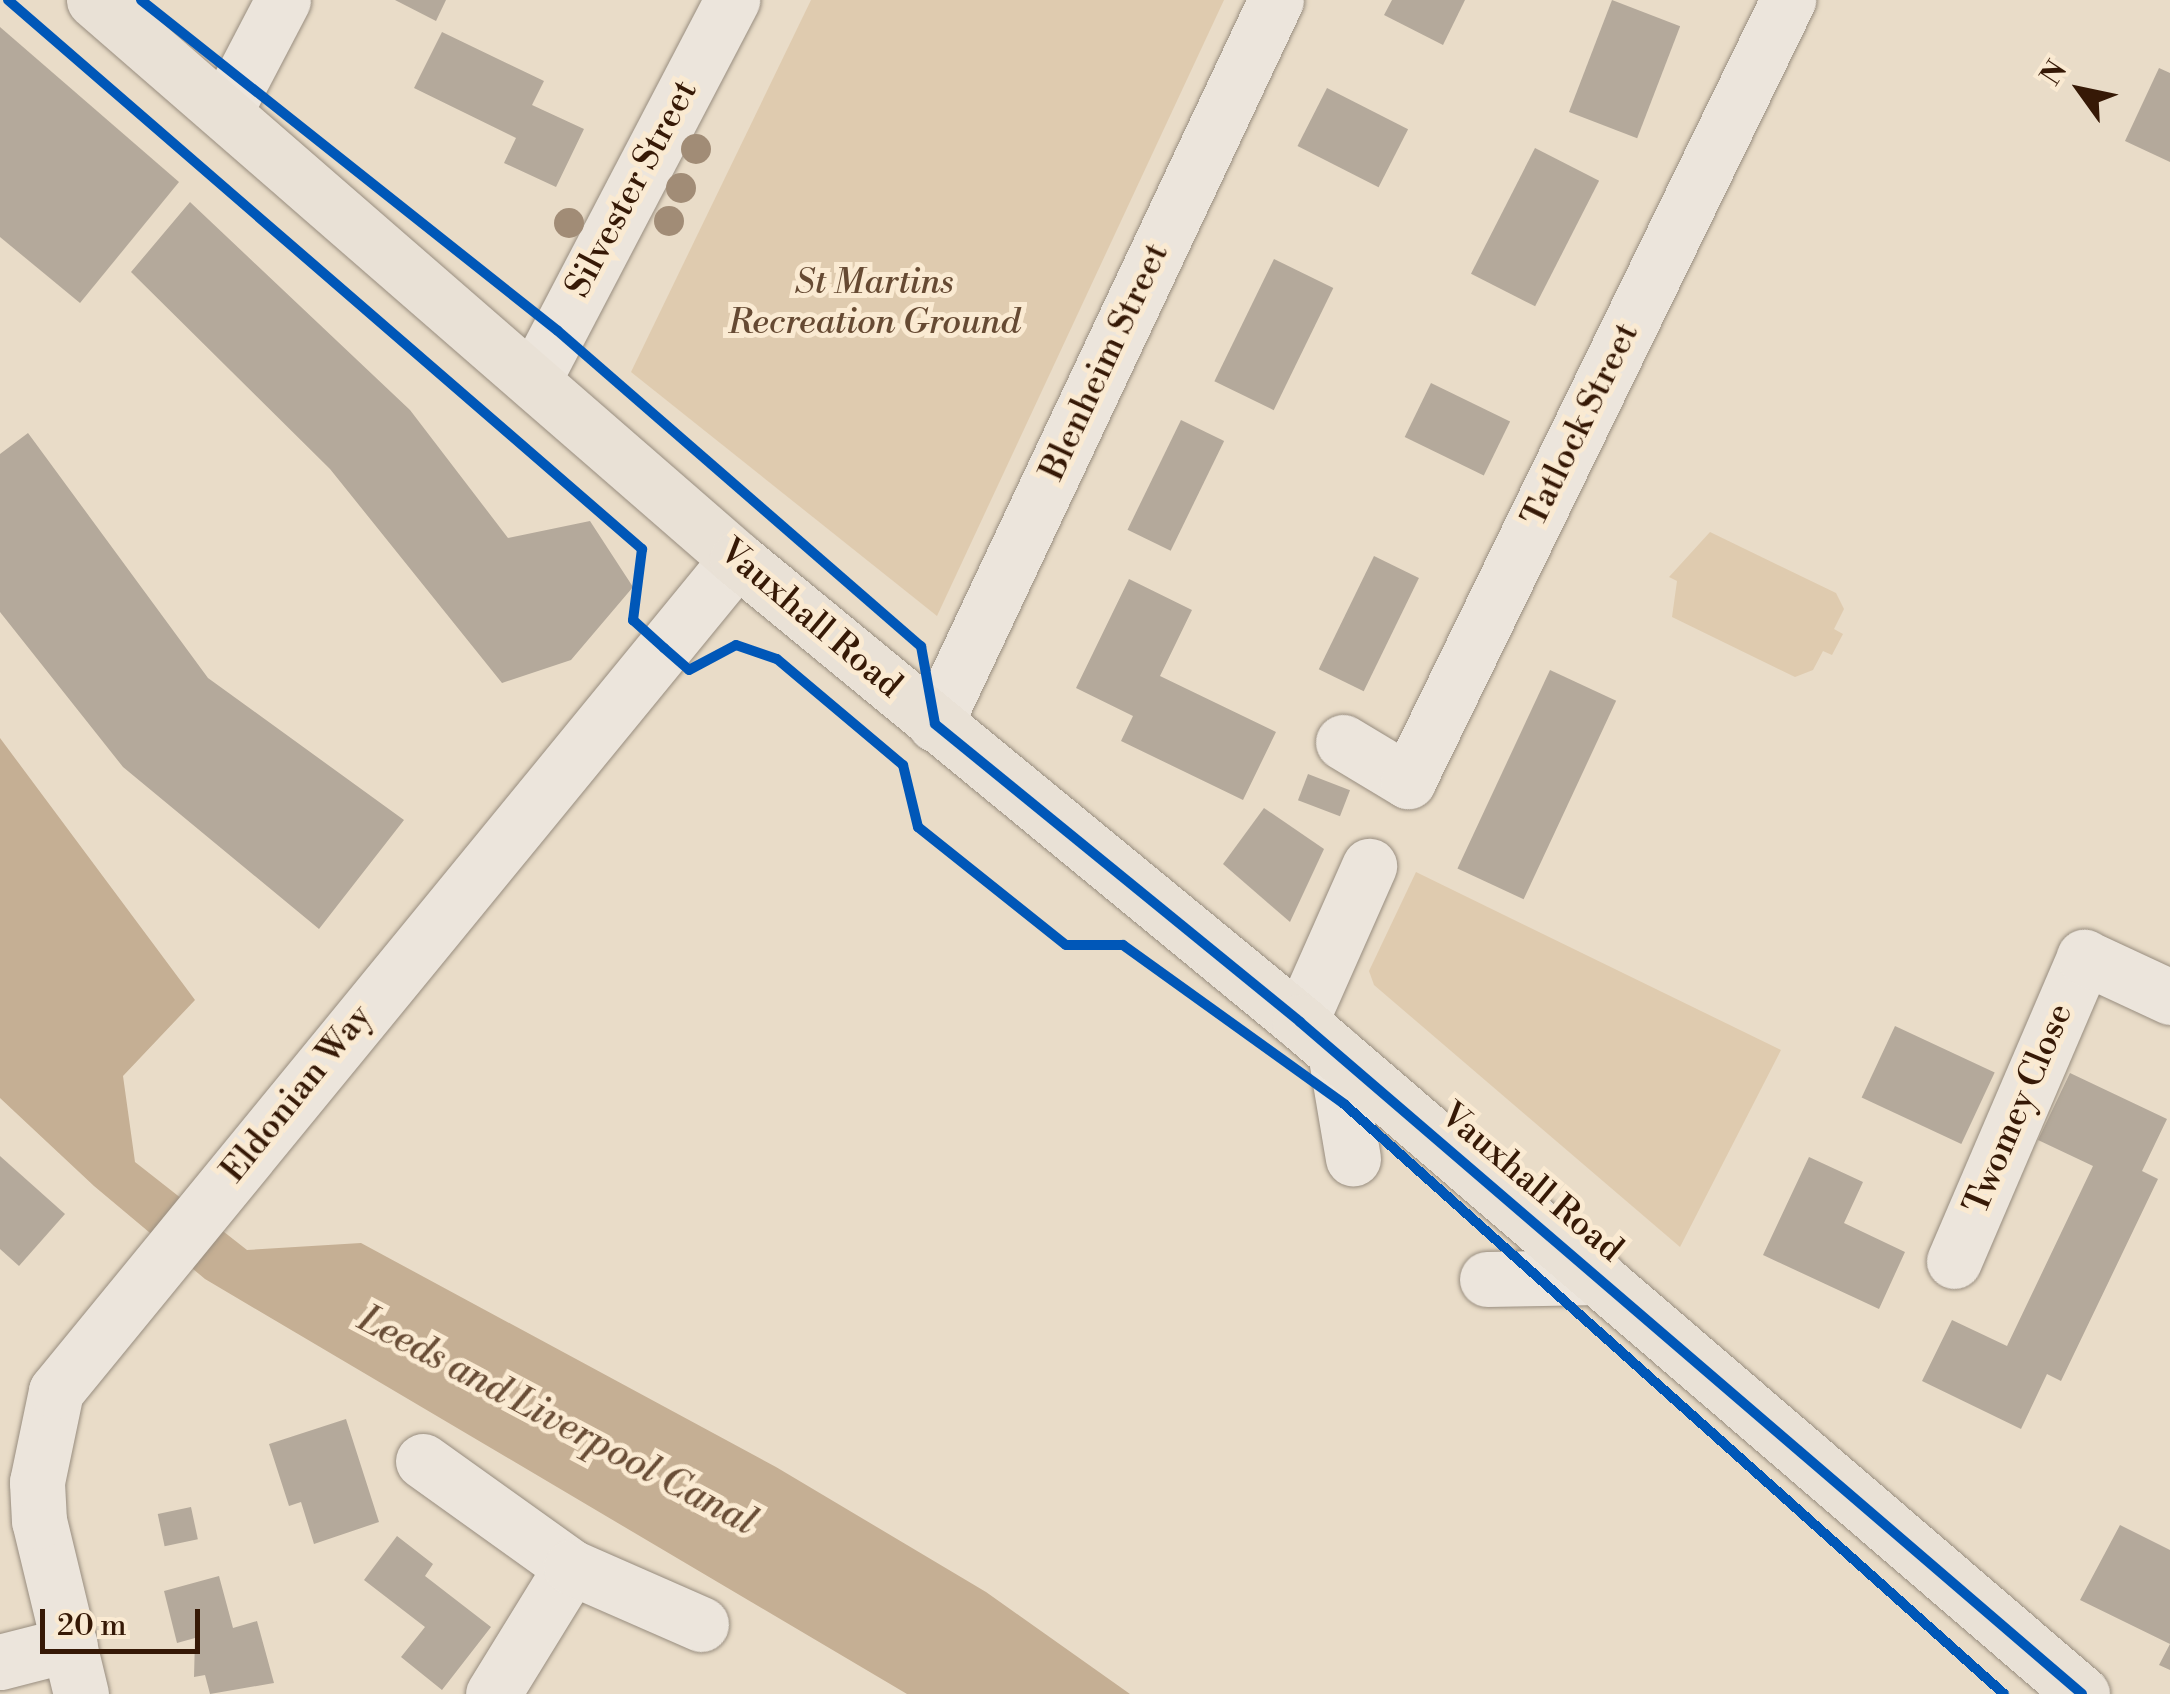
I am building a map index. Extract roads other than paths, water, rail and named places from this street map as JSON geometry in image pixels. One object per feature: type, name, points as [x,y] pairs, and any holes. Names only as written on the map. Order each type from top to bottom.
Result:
[{"type":"main road","name":"Vauxhall Road","points":[[94,0],[737,559],[1317,1037],[2082,1694]]},
{"type":"street","points":[[224,111],[283,0]]},
{"type":"street","name":"Silvester Street","points":[[534,379],[732,0]]},
{"type":"street","name":"Blenheim Street","points":[[935,724],[1276,0]]},
{"type":"street","name":"Tatlock Street","points":[[1343,742],[1408,781],[1788,0]]},
{"type":"street","name":"Eldonian Way","points":[[75,1669],[40,1520],[45,1436],[79,1352],[157,1266],[737,559]]},
{"type":"street","points":[[1354,1158],[1317,1037],[1369,866]]},
{"type":"street","name":"Twomey Close","points":[[1954,1260],[2084,957],[2170,997]]},
{"type":"street","points":[[1486,1280],[1598,1277]]},
{"type":"street","points":[[423,1461],[570,1567],[701,1624]]},
{"type":"street","points":[[493,1694],[570,1567]]},
{"type":"street","points":[[0,1662],[75,1669]]},
{"type":"water","name":"Leeds and Liverpool Canal","points":[[0,738],[195,1000],[123,1076],[135,1162],[247,1250],[361,1243],[776,1467],[986,1592],[1130,1694],[907,1694],[205,1279],[94,1186],[0,1098]]},
{"type":"park label","name":"St Martins Recreation Ground","points":[[874,303]]}]
